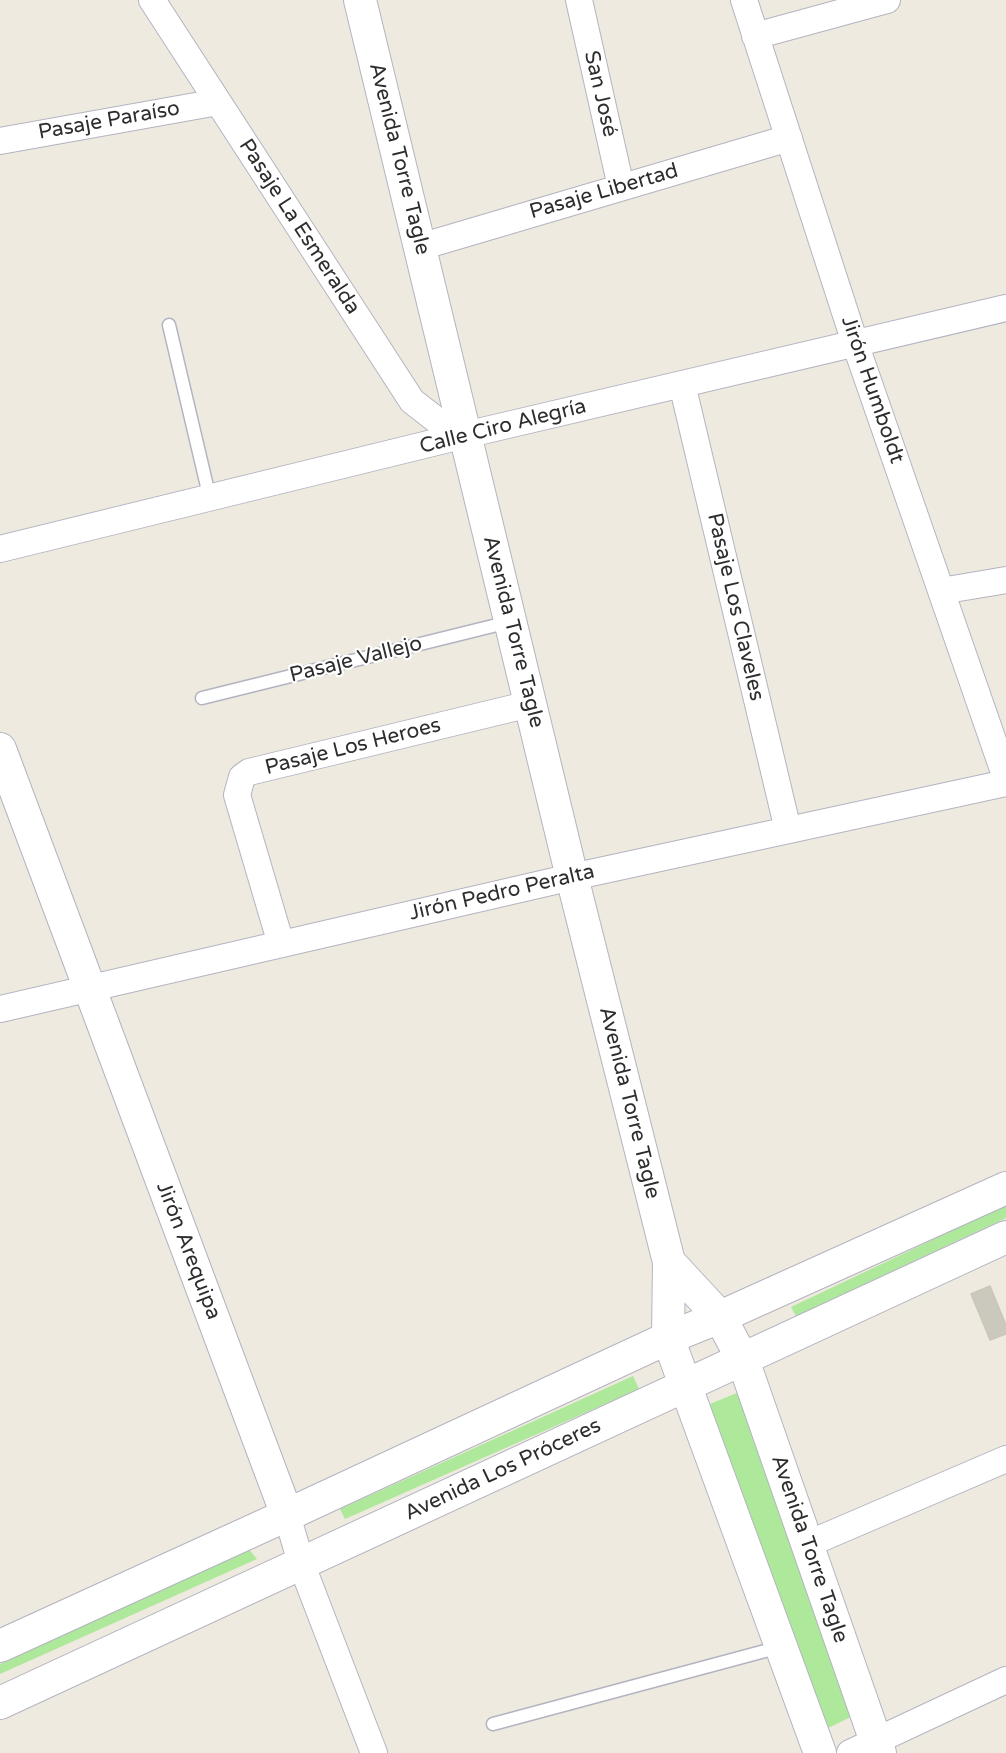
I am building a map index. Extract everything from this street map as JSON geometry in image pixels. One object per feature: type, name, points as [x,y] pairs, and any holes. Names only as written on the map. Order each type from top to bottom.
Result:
[{"type":"street","name":"Pasaje La Esmeralda","points":[[152,0],[412,401],[439,422],[465,435]]},
{"type":"street","name":"Avenida Torre Tagle","points":[[360,0],[572,876],[669,1262],[668,1338],[820,1753]]},
{"type":"street","name":"San José","points":[[579,0],[621,188]]},
{"type":"street","name":"Jirón Humboldt","points":[[744,0],[855,343],[1006,778]]},
{"type":"street","points":[[755,36],[887,0]]},
{"type":"street","name":"Pasaje Paraíso","points":[[0,141],[218,102]]},
{"type":"street","name":"Pasaje Libertad","points":[[420,247],[789,138]]},
{"type":"street","name":"Calle Ciro Alegría","points":[[0,549],[465,435],[1006,308]]},
{"type":"street","name":"Pasaje Los Claveles","points":[[682,384],[788,830]]},
{"type":"street","points":[[941,591],[1006,580]]},
{"type":"street","name":"Pasaje Los Heroes","points":[[281,944],[237,795],[242,777],[249,772],[530,704]]},
{"type":"street","name":"Jirón Arequipa","points":[[0,749],[374,1753]]},
{"type":"street","name":"Jirón Pedro Peralta","points":[[0,1009],[572,876],[1006,783]]},
{"type":"street","points":[[0,1646],[668,1338],[720,1317],[1006,1188]]},
{"type":"street","name":"Avenida Los Próceres","points":[[0,1703],[1006,1238]]},
{"type":"street","name":"Avenida Torre Tagle","points":[[669,1262],[720,1317],[743,1360],[808,1545],[868,1749]]},
{"type":"street","points":[[808,1545],[1006,1459]]},
{"type":"street","points":[[868,1749],[1006,1680]]},
{"type":"lane","points":[[169,325],[210,499]]},
{"type":"lane","name":"Pasaje Vallejo","points":[[202,698],[510,622]]},
{"type":"lane","points":[[493,1724],[781,1646]]},
{"type":"green space","points":[[1006,1205],[1006,1218],[796,1316],[791,1307]]},
{"type":"green space","points":[[633,1376],[639,1389],[345,1519],[340,1509]]},
{"type":"green space","points":[[744,1390],[859,1713],[826,1729],[710,1404]]},
{"type":"green space","points":[[248,1548],[257,1559],[0,1674],[0,1664]]},
{"type":"building","points":[[990,1286],[1006,1325],[1006,1334],[990,1340],[971,1294]]}]
